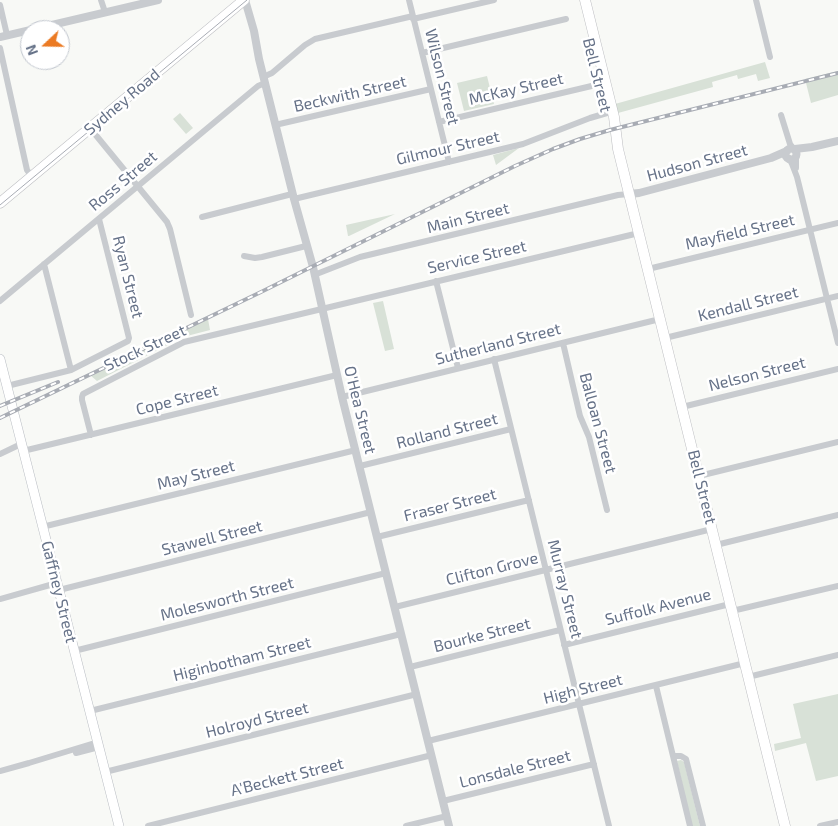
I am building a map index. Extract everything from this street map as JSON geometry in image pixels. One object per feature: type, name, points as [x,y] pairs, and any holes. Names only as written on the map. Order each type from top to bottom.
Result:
[{"type":"highway","name":"Sydney Road","points":[[0,203],[245,0]]},
{"type":"highway","name":"Bell Street","points":[[579,0],[612,136],[618,149],[630,194],[785,826]]},
{"type":"highway","name":"Bell Street","points":[[585,0],[614,117],[618,149]]},
{"type":"main road","name":"Gaffney Street","points":[[0,359],[119,826]]},
{"type":"street","points":[[101,0],[105,12]]},
{"type":"street","points":[[0,5],[3,36],[158,0]]},
{"type":"street","name":"O'Hea Street","points":[[245,0],[449,826]]},
{"type":"street","name":"Wilson Street","points":[[409,0],[449,162]]},
{"type":"street","name":"Ross Street","points":[[0,301],[310,41],[494,0]]},
{"type":"street","points":[[756,0],[770,57]]},
{"type":"street","points":[[422,53],[566,20]]},
{"type":"street","points":[[0,48],[27,170],[32,177]]},
{"type":"street","name":"McKay Street","points":[[439,122],[600,84]]},
{"type":"street","name":"Beckwith Street","points":[[275,125],[430,89]]},
{"type":"street","name":"Gilmour Street","points":[[202,216],[523,144],[607,112]]},
{"type":"street","points":[[781,115],[838,344]]},
{"type":"street","points":[[90,128],[168,225],[191,315]]},
{"type":"street","name":"Hudson Street","points":[[630,194],[838,141]]},
{"type":"street","name":"Main Street","points":[[314,275],[371,255],[618,195],[630,194]]},
{"type":"street","name":"Ryan Street","points":[[71,370],[128,342],[129,338],[99,219]]},
{"type":"street","name":"Mayfield Street","points":[[648,269],[838,223]]},
{"type":"street","name":"Service Street","points":[[322,308],[639,233]]},
{"type":"street","points":[[244,256],[256,258],[306,246]]},
{"type":"street","points":[[7,386],[71,370],[44,264]]},
{"type":"street","points":[[436,281],[458,368]]},
{"type":"street","name":"Kendall Street","points":[[665,338],[838,296]]},
{"type":"street","name":"Stock Street","points":[[91,435],[82,397],[86,392],[184,342],[322,308]]},
{"type":"street","name":"Sutherland Street","points":[[342,397],[660,319]]},
{"type":"street","name":"Balloan Street","points":[[563,342],[580,416],[589,437],[607,510]]},
{"type":"street","name":"Murray Street","points":[[494,359],[609,826]]},
{"type":"street","name":"Nelson Street","points":[[682,406],[838,369]]},
{"type":"street","name":"Cope Street","points":[[0,454],[91,435],[337,375]]},
{"type":"street","name":"Rolland Street","points":[[360,466],[511,429]]},
{"type":"street","points":[[699,476],[838,442]]},
{"type":"street","name":"May Street","points":[[42,527],[356,450]]},
{"type":"street","name":"Fraser Street","points":[[377,537],[529,500]]},
{"type":"street","name":"Stawell Street","points":[[0,599],[58,587],[371,512]]},
{"type":"street","points":[[716,545],[838,515]]},
{"type":"street","name":"Clifton Grove","points":[[395,608],[712,528]]},
{"type":"street","name":"Molesworth Street","points":[[74,651],[386,573]]},
{"type":"street","name":"Suffolk Avenue","points":[[564,645],[838,586]]},
{"type":"street","name":"Bourke Street","points":[[410,668],[560,630]]},
{"type":"street","name":"Higinbotham Street","points":[[90,711],[401,634]]},
{"type":"street","points":[[748,677],[838,655]]},
{"type":"street","name":"High Street","points":[[428,742],[745,663]]},
{"type":"street","points":[[656,686],[690,826]]},
{"type":"street","name":"Holroyd Street","points":[[105,772],[416,694]]},
{"type":"street","points":[[0,771],[50,759],[98,744]]},
{"type":"street","name":"A'Beckett Street","points":[[148,826],[432,756]]},
{"type":"street","points":[[673,756],[681,756],[686,759],[703,826]]},
{"type":"street","name":"Lonsdale Street","points":[[443,801],[594,764]]},
{"type":"street","points":[[406,826],[446,816]]},
{"type":"street","points":[[820,826],[838,822]]},
{"type":"shaded area","points":[[765,62],[770,78],[758,81],[756,74],[738,79],[737,75],[712,82],[713,87],[618,113],[615,104]]},
{"type":"shaded area","points":[[838,71],[838,95],[811,103],[805,79]]},
{"type":"shaded area","points":[[487,76],[494,104],[464,111],[457,83]]},
{"type":"shaded area","points":[[180,113],[193,128],[186,134],[173,119]]},
{"type":"shaded area","points":[[519,148],[496,165],[493,155]]},
{"type":"shaded area","points":[[395,214],[349,236],[348,236],[346,225]]},
{"type":"shaded area","points":[[383,301],[394,349],[385,351],[373,303]]},
{"type":"shaded area","points":[[208,319],[210,330],[183,337],[97,381],[90,375]]},
{"type":"shaded area","points":[[838,694],[838,776],[816,781],[806,743],[775,751],[774,744],[801,738],[793,704]]},
{"type":"shaded area","points":[[681,760],[684,762],[700,826],[692,826],[677,761]]},
{"type":"tram line","points":[[0,205],[247,0]]},
{"type":"railway","points":[[0,418],[553,149],[610,130],[838,73]]},
{"type":"railway","points":[[0,406],[58,382]]}]
